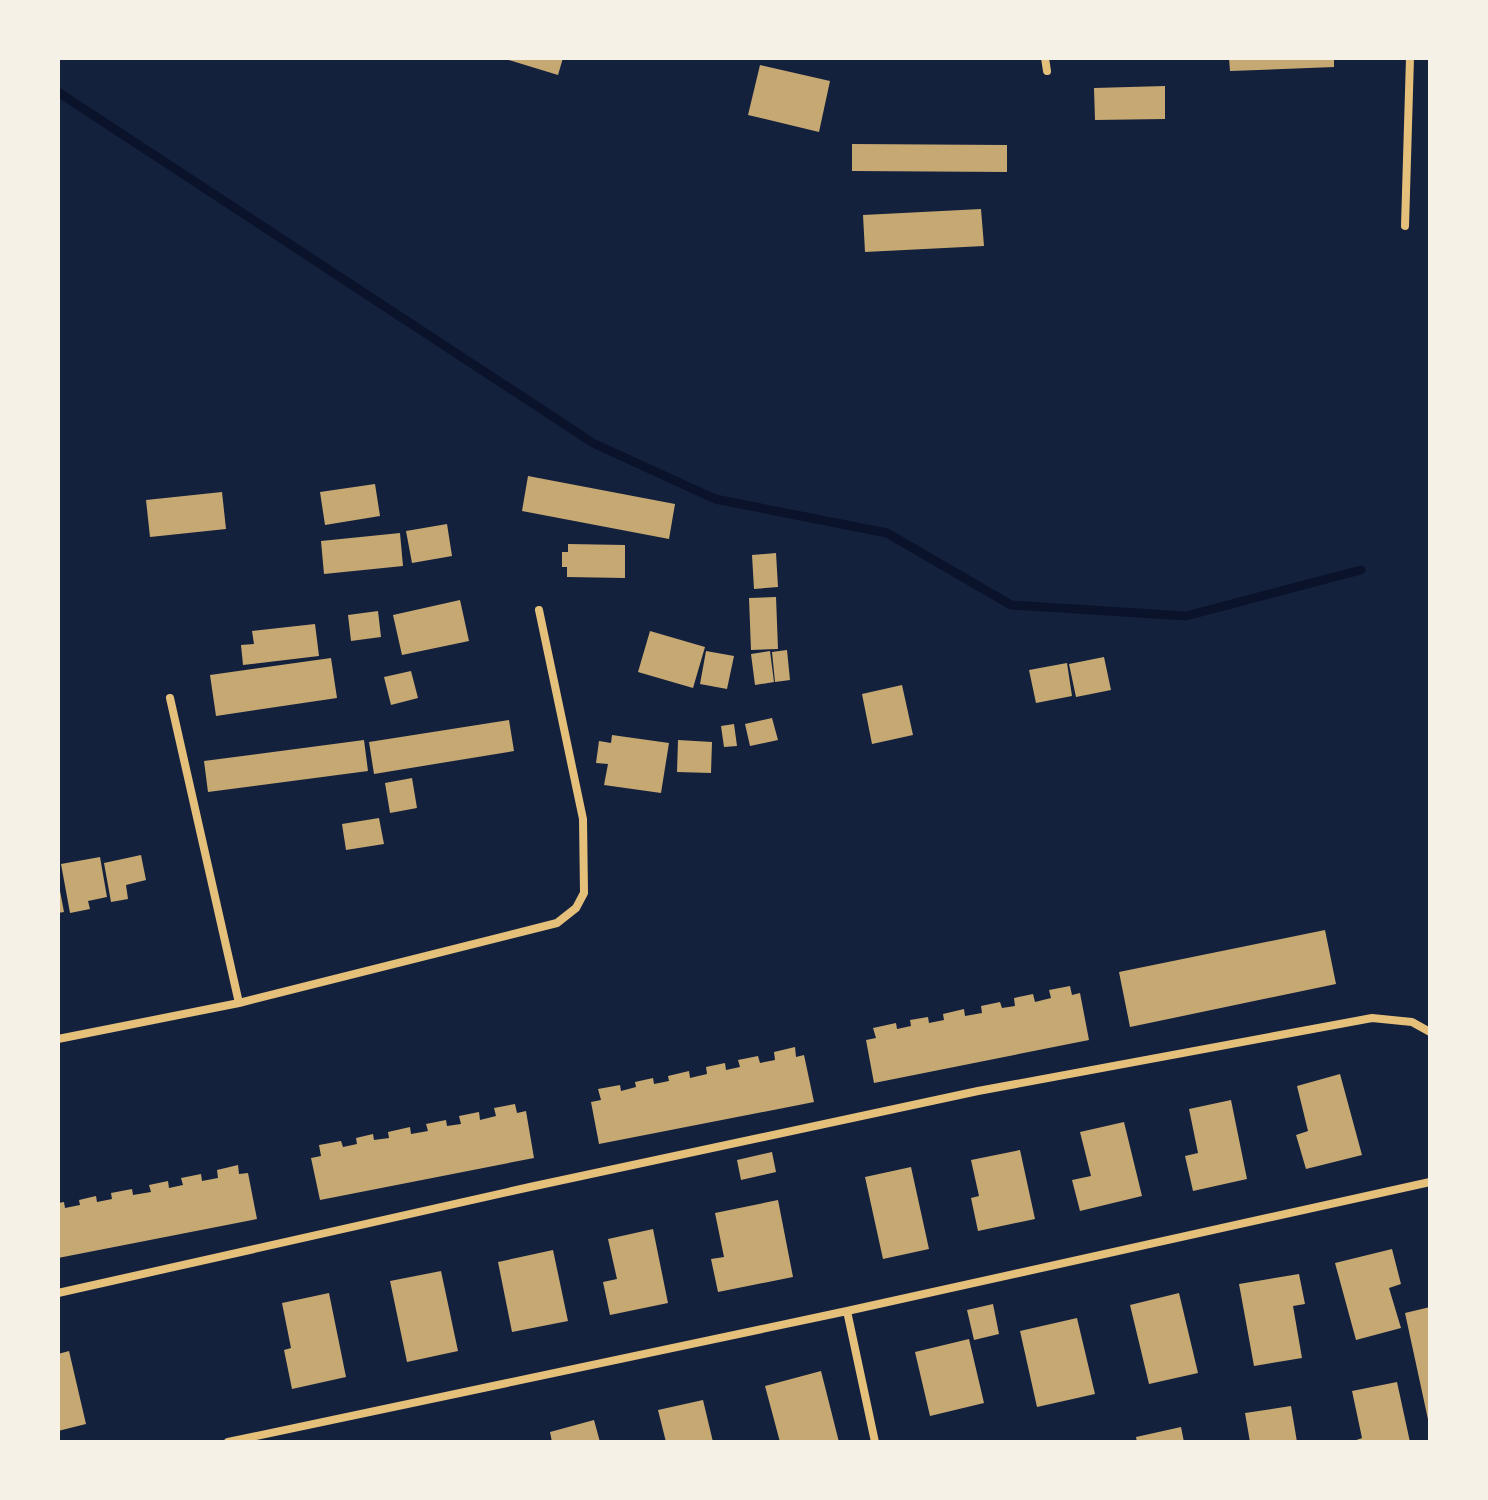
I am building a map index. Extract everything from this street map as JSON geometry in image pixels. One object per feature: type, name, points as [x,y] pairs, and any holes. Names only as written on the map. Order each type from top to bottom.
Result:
[{"type":"street","points":[[1045,58],[1047,71]]},
{"type":"street","points":[[1405,226],[1410,58]]},
{"type":"street","points":[[58,1039],[239,1003],[557,923],[576,908],[584,893],[583,819],[539,610]]},
{"type":"street","points":[[170,698],[239,1003]]},
{"type":"street","points":[[58,1293],[978,1091],[1372,1018],[1412,1022],[1430,1032]]},
{"type":"street","points":[[228,1442],[847,1311],[1430,1182]]},
{"type":"street","points":[[847,1311],[875,1442]]},
{"type":"building","points":[[502,58],[563,58],[558,75]]},
{"type":"building","points":[[1229,58],[1334,58],[1334,67],[1230,71]]},
{"type":"building","points":[[760,65],[830,81],[819,132],[748,115]]},
{"type":"building","points":[[1165,86],[1165,119],[1095,120],[1094,88]]},
{"type":"building","points":[[852,144],[1007,145],[1007,172],[852,171]]},
{"type":"building","points":[[981,209],[984,246],[865,252],[863,215]]},
{"type":"building","points":[[528,476],[675,504],[669,539],[522,511]]},
{"type":"building","points":[[375,484],[380,516],[325,525],[320,492]]},
{"type":"building","points":[[222,492],[226,529],[150,537],[146,500]]},
{"type":"building","points":[[447,524],[452,556],[412,563],[406,531]]},
{"type":"building","points":[[400,533],[403,566],[324,574],[321,541]]},
{"type":"building","points":[[568,544],[625,545],[625,578],[567,577],[567,567],[562,567],[562,552],[568,552]]},
{"type":"building","points":[[776,553],[778,587],[754,589],[752,555]]},
{"type":"building","points":[[776,597],[778,649],[751,650],[749,598]]},
{"type":"building","points":[[460,600],[469,641],[402,655],[393,615]]},
{"type":"building","points":[[378,611],[381,637],[351,641],[348,615]]},
{"type":"building","points":[[315,624],[319,656],[243,665],[241,645],[254,644],[252,631]]},
{"type":"building","points":[[650,631],[705,647],[693,688],[638,672]]},
{"type":"building","points":[[787,650],[790,680],[775,682],[772,652]]},
{"type":"building","points":[[706,651],[734,656],[727,689],[700,684]]},
{"type":"building","points":[[770,651],[774,682],[755,685],[751,654]]},
{"type":"building","points":[[1104,657],[1111,690],[1076,697],[1069,664]]},
{"type":"building","points":[[331,658],[337,698],[216,716],[210,675]]},
{"type":"building","points":[[1067,663],[1072,696],[1036,703],[1029,670]]},
{"type":"building","points":[[411,671],[418,698],[391,705],[384,677]]},
{"type":"building","points":[[902,685],[913,735],[872,744],[862,694]]},
{"type":"building","points":[[772,718],[778,740],[750,746],[745,724]]},
{"type":"building","points":[[509,720],[514,751],[374,774],[369,742]]},
{"type":"building","points":[[734,724],[737,746],[724,747],[721,726]]},
{"type":"building","points":[[612,735],[669,743],[661,793],[604,785],[608,764],[596,763],[599,741],[611,743]]},
{"type":"building","points":[[364,740],[368,771],[208,792],[204,761]]},
{"type":"building","points":[[678,740],[712,742],[711,773],[677,772]]},
{"type":"building","points":[[412,778],[417,808],[390,813],[385,783]]},
{"type":"building","points":[[379,818],[384,844],[346,850],[342,824]]},
{"type":"building","points":[[141,855],[146,880],[126,885],[128,899],[111,902],[104,863]]},
{"type":"building","points":[[100,857],[107,897],[88,901],[90,909],[70,913],[61,864]]},
{"type":"building","points":[[58,880],[64,912],[58,913]]},
{"type":"building","points":[[1325,930],[1336,984],[1130,1027],[1119,972]]},
{"type":"building","points":[[1070,986],[1072,995],[1080,993],[1089,1040],[874,1083],[866,1040],[876,1038],[873,1028],[896,1023],[897,1029],[911,1026],[910,1020],[928,1017],[929,1023],[944,1020],[943,1014],[964,1009],[965,1016],[982,1013],[981,1006],[1000,1002],[1002,1008],[1015,1006],[1014,998],[1033,994],[1035,1002],[1051,998],[1049,990]]},
{"type":"building","points":[[795,1047],[796,1057],[804,1055],[814,1102],[599,1144],[591,1102],[601,1100],[598,1089],[620,1085],[621,1091],[636,1087],[635,1082],[653,1078],[654,1084],[669,1081],[668,1076],[689,1071],[690,1078],[707,1074],[706,1067],[725,1063],[726,1070],[740,1067],[738,1060],[758,1056],[760,1063],[775,1060],[774,1052]]},
{"type":"building","points":[[1340,1074],[1362,1155],[1306,1169],[1296,1135],[1308,1131],[1297,1086]]},
{"type":"building","points":[[1231,1100],[1247,1179],[1193,1191],[1185,1156],[1198,1153],[1189,1109]]},
{"type":"building","points":[[515,1104],[517,1113],[526,1111],[534,1158],[320,1200],[311,1158],[321,1156],[319,1145],[341,1141],[343,1147],[357,1144],[356,1138],[373,1134],[374,1140],[389,1138],[388,1132],[410,1127],[411,1134],[428,1131],[426,1124],[446,1120],[447,1126],[461,1124],[459,1116],[479,1112],[480,1120],[496,1116],[494,1108]]},
{"type":"building","points":[[1124,1122],[1142,1196],[1080,1211],[1072,1180],[1091,1176],[1080,1132]]},
{"type":"building","points":[[1020,1150],[1035,1219],[978,1231],[971,1198],[979,1196],[971,1160]]},
{"type":"building","points":[[772,1152],[776,1172],[741,1180],[737,1160]]},
{"type":"building","points":[[238,1165],[239,1174],[248,1173],[257,1219],[58,1258],[58,1203],[64,1202],[65,1208],[80,1205],[79,1200],[96,1196],[97,1202],[112,1199],[111,1193],[132,1189],[133,1195],[151,1192],[149,1185],[168,1181],[169,1188],[183,1185],[181,1178],[201,1174],[202,1181],[218,1178],[217,1170]]},
{"type":"building","points":[[911,1167],[929,1249],[883,1259],[865,1177]]},
{"type":"building","points":[[778,1200],[793,1277],[718,1292],[711,1259],[724,1257],[715,1213]]},
{"type":"building","points":[[653,1229],[668,1303],[610,1315],[603,1282],[617,1279],[608,1239]]},
{"type":"building","points":[[1392,1249],[1401,1284],[1389,1288],[1401,1328],[1356,1340],[1335,1263]]},
{"type":"building","points":[[553,1250],[568,1321],[512,1332],[498,1262]]},
{"type":"building","points":[[441,1271],[458,1351],[407,1362],[390,1281]]},
{"type":"building","points":[[1299,1274],[1305,1304],[1293,1306],[1302,1358],[1254,1366],[1239,1284]]},
{"type":"building","points":[[329,1293],[346,1377],[292,1389],[284,1350],[291,1348],[282,1303]]},
{"type":"building","points":[[1179,1293],[1198,1373],[1149,1384],[1130,1305]]},
{"type":"building","points":[[993,1304],[999,1334],[974,1340],[967,1310]]},
{"type":"building","points":[[1430,1307],[1430,1424],[1429,1424],[1405,1313]]},
{"type":"building","points":[[1077,1318],[1095,1394],[1037,1407],[1020,1331]]},
{"type":"building","points":[[969,1339],[984,1403],[930,1416],[915,1352]]},
{"type":"building","points":[[69,1351],[86,1424],[58,1431],[58,1354]]},
{"type":"building","points":[[821,1371],[839,1442],[780,1442],[765,1386]]},
{"type":"building","points":[[1397,1382],[1410,1442],[1351,1442],[1362,1438],[1352,1391]]},
{"type":"building","points":[[703,1400],[713,1442],[666,1442],[658,1410]]},
{"type":"building","points":[[1291,1406],[1297,1442],[1250,1442],[1245,1413]]},
{"type":"building","points":[[594,1420],[600,1442],[552,1442],[550,1432]]},
{"type":"building","points":[[1181,1427],[1184,1442],[1137,1442],[1136,1437]]},
{"type":"waterway","points":[[58,92],[593,443],[715,499],[887,533],[1011,605],[1186,616],[1361,570]]}]
